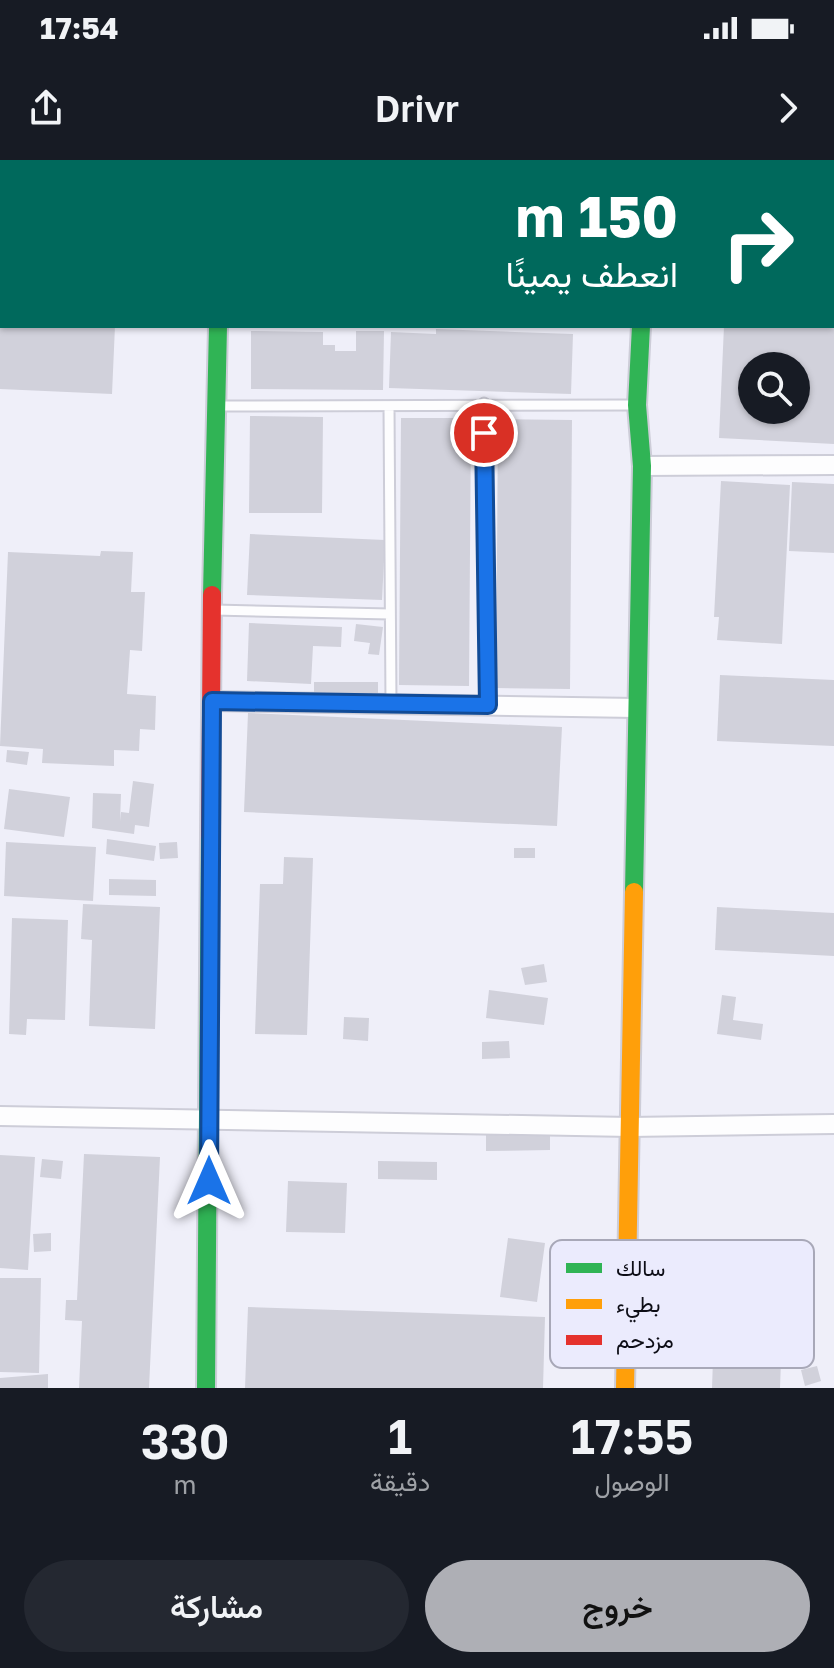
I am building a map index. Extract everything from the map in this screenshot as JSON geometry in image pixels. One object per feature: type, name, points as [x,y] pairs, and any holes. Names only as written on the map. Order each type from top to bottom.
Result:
[{"type":"street","points":[[206,1388],[214,406],[218,328]]},
{"type":"street","points":[[628,1240],[642,466],[637,405],[641,328]]},
{"type":"street","points":[[642,466],[834,465]]},
{"type":"street","points":[[212,701],[636,708]]},
{"type":"street","points":[[0,1116],[630,1127],[834,1124]]},
{"type":"street","points":[[625,1368],[625,1388]]},
{"type":"lane","points":[[484,403],[488,705]]},
{"type":"lane","points":[[214,406],[637,405]]},
{"type":"lane","points":[[389,406],[391,704]]},
{"type":"lane","points":[[214,610],[390,614]]},
{"type":"building","points":[[0,328],[115,328],[112,394],[0,389]]},
{"type":"building","points":[[724,328],[834,328],[834,444],[719,438]]},
{"type":"building","points":[[436,329],[573,334],[571,394],[389,388],[391,332],[436,334]]},
{"type":"building","points":[[251,331],[323,332],[323,345],[335,345],[335,351],[356,351],[356,331],[384,331],[383,390],[251,389]]},
{"type":"building","points":[[250,416],[323,417],[322,513],[249,513]]},
{"type":"building","points":[[401,418],[471,418],[469,686],[399,685]]},
{"type":"building","points":[[498,419],[572,420],[570,689],[496,688]]},
{"type":"building","points":[[721,481],[790,485],[782,644],[717,640],[719,617],[714,617]]},
{"type":"building","points":[[792,482],[834,484],[834,553],[789,551]]},
{"type":"building","points":[[250,534],[385,540],[382,600],[247,595]]},
{"type":"building","points":[[101,551],[133,552],[131,592],[145,592],[142,651],[130,650],[127,694],[156,696],[155,730],[140,729],[139,751],[114,750],[114,766],[42,763],[43,749],[0,746],[8,552],[100,556]]},
{"type":"building","points":[[249,623],[342,627],[341,647],[313,646],[311,684],[247,681]]},
{"type":"building","points":[[356,624],[383,627],[379,655],[368,654],[370,643],[354,641]]},
{"type":"building","points":[[720,675],[834,680],[834,746],[717,741]]},
{"type":"building","points":[[314,682],[378,682],[378,697],[314,697]]},
{"type":"building","points":[[248,713],[562,727],[557,826],[244,812]]},
{"type":"building","points":[[7,750],[29,752],[27,765],[6,762]]},
{"type":"building","points":[[133,781],[154,784],[149,827],[135,825],[134,834],[92,828],[93,793],[121,794],[120,821],[121,812],[129,813]]},
{"type":"building","points":[[9,789],[70,797],[64,837],[4,829]]},
{"type":"building","points":[[107,839],[156,846],[154,861],[106,854]]},
{"type":"building","points":[[6,842],[96,847],[93,901],[4,896]]},
{"type":"building","points":[[177,842],[178,858],[160,859],[159,843]]},
{"type":"building","points":[[514,848],[535,848],[535,858],[514,858]]},
{"type":"building","points":[[284,857],[313,858],[307,1035],[255,1034],[260,884],[283,884]]},
{"type":"building","points":[[109,879],[156,880],[156,896],[109,895]]},
{"type":"building","points":[[83,904],[160,907],[155,1029],[89,1026],[92,940],[81,939]]},
{"type":"building","points":[[717,907],[834,913],[834,956],[715,950]]},
{"type":"building","points":[[12,918],[68,920],[65,1020],[27,1019],[26,1035],[9,1034]]},
{"type":"building","points":[[544,964],[547,982],[525,985],[521,968]]},
{"type":"building","points":[[489,990],[548,998],[544,1025],[486,1018]]},
{"type":"building","points":[[722,995],[736,997],[733,1020],[763,1024],[761,1040],[717,1034]]},
{"type":"building","points":[[344,1017],[369,1018],[368,1041],[343,1039]]},
{"type":"building","points":[[509,1041],[510,1058],[482,1059],[482,1042]]},
{"type":"building","points":[[486,1135],[550,1135],[550,1150],[486,1151]]},
{"type":"building","points":[[84,1154],[160,1157],[149,1388],[79,1388],[82,1321],[65,1320],[66,1300],[77,1300]]},
{"type":"building","points":[[0,1155],[35,1157],[28,1270],[0,1268]]},
{"type":"building","points":[[42,1159],[63,1161],[61,1179],[40,1177]]},
{"type":"building","points":[[378,1161],[437,1162],[437,1180],[378,1179]]},
{"type":"building","points":[[288,1181],[347,1183],[345,1233],[286,1232]]},
{"type":"building","points":[[51,1233],[51,1251],[34,1252],[33,1234]]},
{"type":"building","points":[[508,1238],[545,1243],[537,1302],[500,1297]]},
{"type":"building","points":[[0,1278],[41,1278],[39,1373],[0,1372]]},
{"type":"building","points":[[248,1307],[545,1317],[543,1388],[245,1388]]},
{"type":"building","points":[[817,1366],[821,1381],[805,1386],[801,1370]]},
{"type":"building","points":[[713,1368],[781,1368],[780,1388],[712,1388]]},
{"type":"building","points":[[48,1374],[48,1388],[0,1388],[0,1378]]},
{"type":"traffic: fast","points":[[212,595],[218,328]]},
{"type":"traffic: fast","points":[[634,892],[642,466],[637,405],[641,328]]},
{"type":"traffic: fast","points":[[206,1388],[210,836]]},
{"type":"traffic: slow","points":[[628,1240],[634,892]]},
{"type":"traffic: slow","points":[[625,1368],[625,1388]]},
{"type":"traffic: jam","points":[[210,836],[212,595]]},
{"type":"route","points":[[209,1181],[212,701],[488,705],[484,433]]}]
